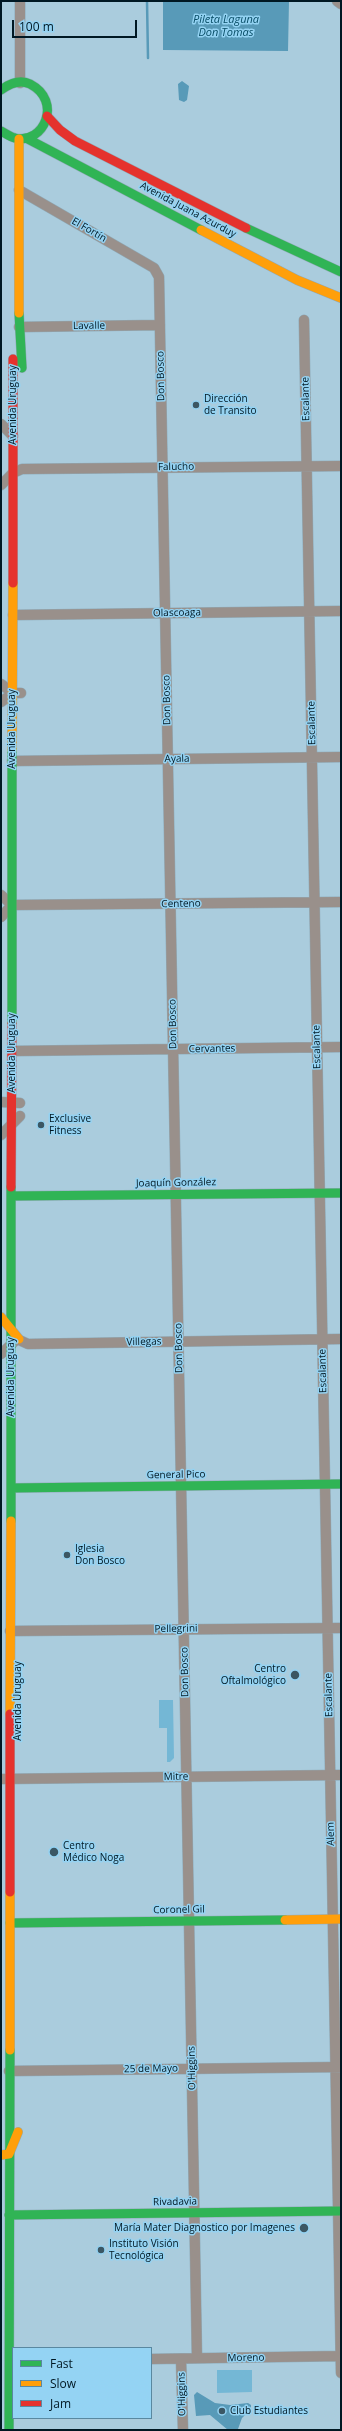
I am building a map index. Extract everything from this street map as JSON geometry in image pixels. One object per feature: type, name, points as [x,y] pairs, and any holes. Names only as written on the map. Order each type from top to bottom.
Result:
[{"type":"main road","points":[[1,90],[11,84],[20,82],[33,86],[43,94],[47,103],[48,116],[38,132],[23,138]]},
{"type":"main road","name":"Avenida Juana Azurduy","points":[[48,116],[60,130],[75,141],[292,251],[341,272]]},
{"type":"main road","name":"Avenida Juana Azurduy","points":[[1,131],[10,137],[23,138],[297,280],[341,298]]},
{"type":"main road","name":"Avenida Uruguay","points":[[17,471],[13,436],[13,359],[14,344],[18,327],[19,190],[23,138]]},
{"type":"main road","name":"Avenida Uruguay","points":[[10,1779],[6,1722],[19,1601],[15,1488],[16,1196],[12,1124],[16,1103],[17,471],[22,368],[22,344],[18,327]]},
{"type":"main road","points":[[1,359],[13,359],[19,362],[22,368],[19,374],[13,376],[1,376]]},
{"type":"main road","name":"Avenida Uruguay","points":[[11,1327],[20,1116],[16,1103]]},
{"type":"main road","name":"Joaquín González","points":[[16,1196],[341,1193]]},
{"type":"main road","points":[[1,1317],[11,1327],[15,1342]]},
{"type":"main road","name":"General Pico","points":[[15,1488],[341,1484]]},
{"type":"main road","name":"Avenida Uruguay","points":[[10,1779],[15,1631],[6,1582],[6,1515],[15,1488]]},
{"type":"main road","points":[[6,1582],[15,1584],[19,1601]]},
{"type":"main road","points":[[10,1779],[10,1923],[18,2017],[5,2156],[17,2347]]},
{"type":"main road","points":[[10,1779],[10,1923],[5,1998],[14,2071],[18,2132],[9,2215],[8,2361],[11,2425]]},
{"type":"main road","name":"Coronel Gil","points":[[10,1923],[337,1919]]},
{"type":"main road","points":[[5,1998],[14,2000],[18,2017]]},
{"type":"main road","points":[[5,2156],[18,2132]]},
{"type":"main road","name":"Rivadavia","points":[[9,2215],[340,2211]]},
{"type":"street","points":[[20,1],[20,82]]},
{"type":"street","points":[[337,1],[341,4]]},
{"type":"street","name":"El Fortín","points":[[19,190],[158,272]]},
{"type":"street","name":"Don Bosco","points":[[158,272],[166,613],[186,1777]]},
{"type":"street","name":"Escalante","points":[[304,320],[330,1775]]},
{"type":"street","name":"Lavalle","points":[[18,327],[160,325]]},
{"type":"street","points":[[1,424],[13,436]]},
{"type":"street","name":"Falucho","points":[[17,471],[341,466]]},
{"type":"street","points":[[1,485],[17,471]]},
{"type":"street","name":"Olascoaga","points":[[17,615],[341,611]]},
{"type":"street","points":[[1,684],[17,693]]},
{"type":"street","points":[[1,702],[17,693]]},
{"type":"street","name":"Ayala","points":[[17,761],[341,757]]},
{"type":"street","points":[[1,895],[16,905],[1,916]]},
{"type":"street","name":"Centeno","points":[[16,905],[341,902]]},
{"type":"street","name":"Cervantes","points":[[16,1050],[341,1047]]},
{"type":"street","points":[[1,1102],[16,1103]]},
{"type":"street","points":[[1,1135],[20,1116]]},
{"type":"street","name":"Villegas","points":[[15,1342],[28,1344],[341,1340]]},
{"type":"street","points":[[1,1354],[15,1342]]},
{"type":"street","name":"Pellegrini","points":[[15,1631],[341,1628]]},
{"type":"street","name":"Alem","points":[[330,1775],[337,1919],[341,2373]]},
{"type":"street","name":"Mitre","points":[[10,1779],[341,1775]]},
{"type":"street","name":"O'Higgins","points":[[186,1777],[197,2358]]},
{"type":"street","points":[[1,1798],[7,1804],[10,1814]]},
{"type":"street","name":"25 de Mayo","points":[[14,2071],[338,2067]]},
{"type":"street","name":"Moreno","points":[[152,2359],[341,2356]]},
{"type":"street","name":"O'Higgins","points":[[181,2359],[183,2430]]},
{"type":"shaded area","points":[[159,1700],[173,1700],[174,1758],[170,1762],[167,1762],[167,1728],[159,1728]]},
{"type":"shaded area","points":[[217,2370],[252,2370],[252,2392],[217,2393]]},
{"type":"water","name":"Pileta Laguna Don Tomas","points":[[163,1],[289,1],[288,51],[163,50]]},
{"type":"water","points":[[182,81],[189,86],[187,100],[184,102],[179,100],[178,84]]},
{"type":"water","name":"Club Estudiantes","points":[[197,2392],[215,2403],[230,2405],[248,2403],[251,2405],[251,2409],[242,2418],[238,2429],[228,2430],[210,2415],[196,2416],[194,2395]]},
{"type":"waterway","points":[[147,1],[148,58]]},
{"type":"traffic: fast","points":[[1,90],[19,82],[30,84],[40,91],[46,101],[47,110],[46,120],[34,135],[25,138],[15,138],[1,131]]},
{"type":"traffic: fast","points":[[26,138],[201,230]]},
{"type":"traffic: fast","points":[[246,228],[341,272]]},
{"type":"traffic: fast","points":[[19,313],[22,368]]},
{"type":"traffic: fast","points":[[12,750],[12,1023]]},
{"type":"traffic: fast","points":[[11,1187],[11,1521]]},
{"type":"traffic: fast","points":[[11,1196],[341,1193]]},
{"type":"traffic: fast","points":[[11,1488],[341,1484]]},
{"type":"traffic: fast","points":[[10,1923],[285,1920]]},
{"type":"traffic: fast","points":[[9,2430],[10,2050]]},
{"type":"traffic: fast","points":[[9,2215],[341,2211]]},
{"type":"traffic: slow","points":[[19,139],[19,313]]},
{"type":"traffic: slow","points":[[201,230],[297,280],[341,298]]},
{"type":"traffic: slow","points":[[12,750],[13,583]]},
{"type":"traffic: slow","points":[[1,1317],[19,1339]]},
{"type":"traffic: slow","points":[[10,1714],[11,1521]]},
{"type":"traffic: slow","points":[[10,1892],[10,2050]]},
{"type":"traffic: slow","points":[[285,1920],[341,1919]]},
{"type":"traffic: slow","points":[[1,2155],[9,2154],[18,2132]]},
{"type":"traffic: jam","points":[[47,116],[60,130],[75,141],[246,228]]},
{"type":"traffic: jam","points":[[13,359],[13,583]]},
{"type":"traffic: jam","points":[[11,1187],[12,1023]]},
{"type":"traffic: jam","points":[[10,1714],[10,1892]]},
{"type":"place","name":"Dirección de Transito","points":[[196,405]]},
{"type":"place","name":"Exclusive Fitness","points":[[41,1125]]},
{"type":"place","name":"Iglesia Don Bosco","points":[[67,1555]]},
{"type":"place","name":"Centro Oftalmológico","points":[[295,1675]]},
{"type":"place","name":"Centro Médico Noga","points":[[54,1852]]},
{"type":"place","name":"María Mater Diagnostico por Imagenes","points":[[304,2228]]},
{"type":"place","name":"Instituto Visión Tecnológica","points":[[101,2250]]},
{"type":"place","name":"Club Estudiantes","points":[[222,2411]]}]
